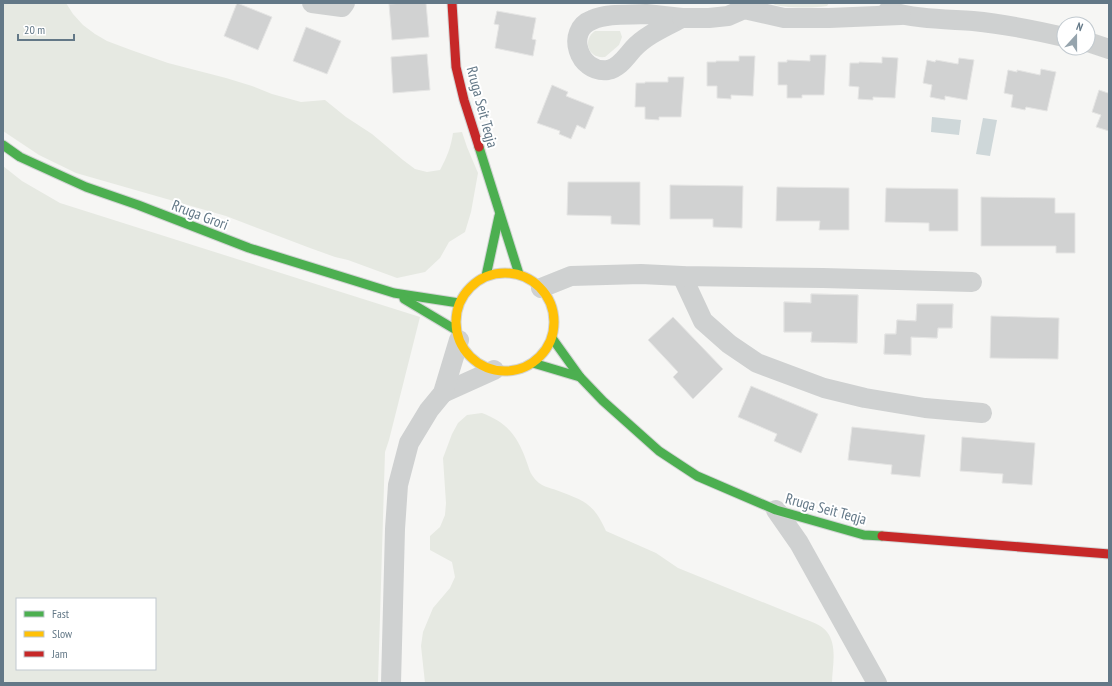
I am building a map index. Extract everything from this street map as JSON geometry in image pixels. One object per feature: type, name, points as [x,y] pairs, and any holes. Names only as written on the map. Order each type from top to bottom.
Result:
[{"type":"main road","name":"Rruga Seit Teqja","points":[[452,3],[456,67],[464,100],[519,274]]},
{"type":"main road","name":"Rruga Grori","points":[[3,145],[20,157],[86,187],[138,205],[250,248],[394,293],[459,303]]},
{"type":"main road","points":[[486,276],[500,215]]},
{"type":"main road","points":[[502,272],[519,274],[531,279],[541,288],[554,311],[555,325],[552,338],[545,352],[534,363],[521,369],[507,371],[494,370],[473,359],[458,335],[456,316],[459,303],[466,291],[475,282],[486,276],[502,272]]},
{"type":"main road","name":"Rruga Grori","points":[[394,293],[458,335]]},
{"type":"main road","name":"Rruga Seit Teqja","points":[[552,338],[580,377],[603,401],[659,451],[696,476],[776,510],[864,535],[1109,554]]},
{"type":"main road","name":"Rruga Seit Teqja","points":[[534,363],[580,377]]},
{"type":"street","points":[[312,3],[342,7],[345,3]]},
{"type":"street","points":[[867,3],[901,15]]},
{"type":"street","points":[[682,18],[658,30],[634,48],[620,64],[609,70],[597,70],[587,65],[580,56],[577,45],[579,34],[584,25],[591,20],[601,17],[646,14],[682,18],[709,18],[728,16],[748,6],[784,18],[901,15],[990,23],[1056,35]]},
{"type":"street","points":[[1096,45],[1109,49]]},
{"type":"street","points":[[541,288],[571,276],[641,274],[972,282]]},
{"type":"street","points":[[682,276],[703,321],[729,344],[757,363],[824,388],[859,396],[925,408],[982,413]]},
{"type":"street","points":[[391,683],[395,529],[398,485],[409,443],[429,410],[443,393],[458,335]]},
{"type":"street","points":[[443,393],[494,370]]},
{"type":"street","points":[[776,510],[798,543],[877,683]]},
{"type":"shaded area","points":[[3,3],[66,3],[83,25],[95,34],[107,41],[131,50],[168,63],[226,78],[272,94],[301,102],[325,100],[346,117],[372,134],[415,169],[427,172],[440,170],[445,161],[453,133],[462,132],[478,173],[471,212],[465,232],[449,242],[440,258],[425,272],[397,278],[310,248],[226,216],[76,173],[39,155],[3,131]]},
{"type":"shaded area","points":[[772,3],[829,3],[827,6],[807,8],[782,6]]},
{"type":"shaded area","points":[[595,31],[620,31],[622,37],[619,45],[605,57],[594,55],[589,48],[589,39]]},
{"type":"shaded area","points":[[932,117],[961,120],[959,135],[931,132]]},
{"type":"shaded area","points":[[983,118],[997,120],[990,156],[976,154]]},
{"type":"shaded area","points":[[3,166],[22,181],[60,203],[420,317],[385,452],[378,683],[3,683]]},
{"type":"shaded area","points":[[482,413],[498,421],[510,430],[523,451],[531,473],[539,483],[543,486],[581,500],[587,504],[597,514],[606,531],[656,553],[678,568],[822,627],[827,632],[832,644],[834,657],[832,683],[425,683],[421,646],[423,632],[433,608],[450,588],[455,577],[452,562],[430,550],[430,536],[440,527],[445,515],[446,503],[443,458],[458,423],[467,415]]},
{"type":"building","points":[[237,3],[272,17],[258,50],[224,36]]},
{"type":"building","points":[[426,3],[429,37],[392,40],[389,4]]},
{"type":"building","points":[[497,11],[536,18],[532,39],[536,40],[533,56],[495,48],[499,25],[494,24]]},
{"type":"building","points":[[306,27],[341,41],[327,74],[293,61]]},
{"type":"building","points":[[427,54],[430,90],[393,93],[391,57]]},
{"type":"building","points":[[810,55],[826,55],[824,95],[802,95],[802,98],[787,98],[787,85],[778,85],[778,62],[787,62],[787,60],[810,61]]},
{"type":"building","points":[[739,56],[755,56],[753,96],[731,95],[731,99],[717,98],[717,86],[707,86],[707,62],[739,61]]},
{"type":"building","points":[[882,57],[898,58],[895,98],[873,97],[873,100],[858,99],[859,87],[849,86],[850,63],[882,63]]},
{"type":"building","points":[[959,58],[974,60],[967,100],[945,96],[945,100],[930,97],[932,85],[923,83],[927,60],[958,64]]},
{"type":"building","points":[[1041,69],[1056,72],[1047,111],[1026,107],[1025,110],[1011,107],[1013,95],[1004,93],[1008,70],[1017,72],[1017,70],[1040,75]]},
{"type":"building","points":[[668,77],[684,77],[681,117],[659,117],[659,120],[645,119],[645,107],[635,107],[636,83],[668,82]]},
{"type":"building","points":[[552,85],[568,92],[566,96],[594,107],[585,129],[577,125],[571,139],[559,134],[560,131],[537,123]]},
{"type":"building","points":[[1099,90],[1109,92],[1109,131],[1096,127],[1101,115],[1092,112]]},
{"type":"building","points":[[568,182],[640,182],[640,225],[611,224],[611,216],[567,215]]},
{"type":"building","points":[[670,185],[743,186],[742,228],[713,227],[713,219],[670,219]]},
{"type":"building","points":[[777,187],[849,188],[849,230],[819,230],[820,221],[776,221]]},
{"type":"building","points":[[886,188],[958,189],[958,231],[929,231],[929,223],[885,222]]},
{"type":"building","points":[[981,197],[1055,198],[1055,213],[1075,213],[1075,253],[1056,253],[1056,246],[981,246]]},
{"type":"building","points":[[811,294],[858,295],[857,343],[811,342],[812,332],[784,332],[784,302],[811,303]]},
{"type":"building","points":[[811,294],[858,295],[857,343],[811,342],[812,332],[784,332],[784,302],[811,303]]},
{"type":"building","points":[[917,304],[953,304],[952,328],[938,328],[937,338],[911,337],[911,355],[884,354],[885,334],[896,334],[897,320],[916,321]]},
{"type":"building","points":[[917,304],[953,304],[952,328],[938,328],[937,338],[911,337],[911,355],[884,354],[885,334],[896,334],[897,320],[916,321]]},
{"type":"building","points":[[991,316],[1059,318],[1058,359],[990,358]]},
{"type":"building","points":[[673,317],[723,369],[693,399],[673,377],[678,372],[648,340]]},
{"type":"building","points":[[751,386],[818,414],[801,453],[774,441],[777,434],[738,417]]},
{"type":"building","points":[[852,427],[925,435],[920,477],[891,474],[892,465],[848,460]]},
{"type":"building","points":[[962,437],[1035,443],[1032,485],[1002,483],[1003,474],[960,471]]},
{"type":"traffic: fast","points":[[3,145],[20,157],[86,187],[138,205],[249,248],[394,293],[459,303]]},
{"type":"traffic: fast","points":[[479,147],[519,274]]},
{"type":"traffic: fast","points":[[486,276],[499,216]]},
{"type":"traffic: fast","points":[[404,299],[456,330]]},
{"type":"traffic: fast","points":[[552,338],[580,377],[603,401],[659,451],[697,476],[776,510],[864,535],[882,536]]},
{"type":"traffic: fast","points":[[533,363],[580,377]]},
{"type":"traffic: slow","points":[[505,273],[524,277],[540,287],[550,303],[554,322],[550,341],[540,357],[524,367],[505,371],[486,367],[470,357],[460,341],[456,322],[460,303],[470,287],[486,277],[505,273]]},
{"type":"traffic: jam","points":[[452,3],[456,67],[464,100],[479,147]]},
{"type":"traffic: jam","points":[[882,536],[1109,554]]}]
